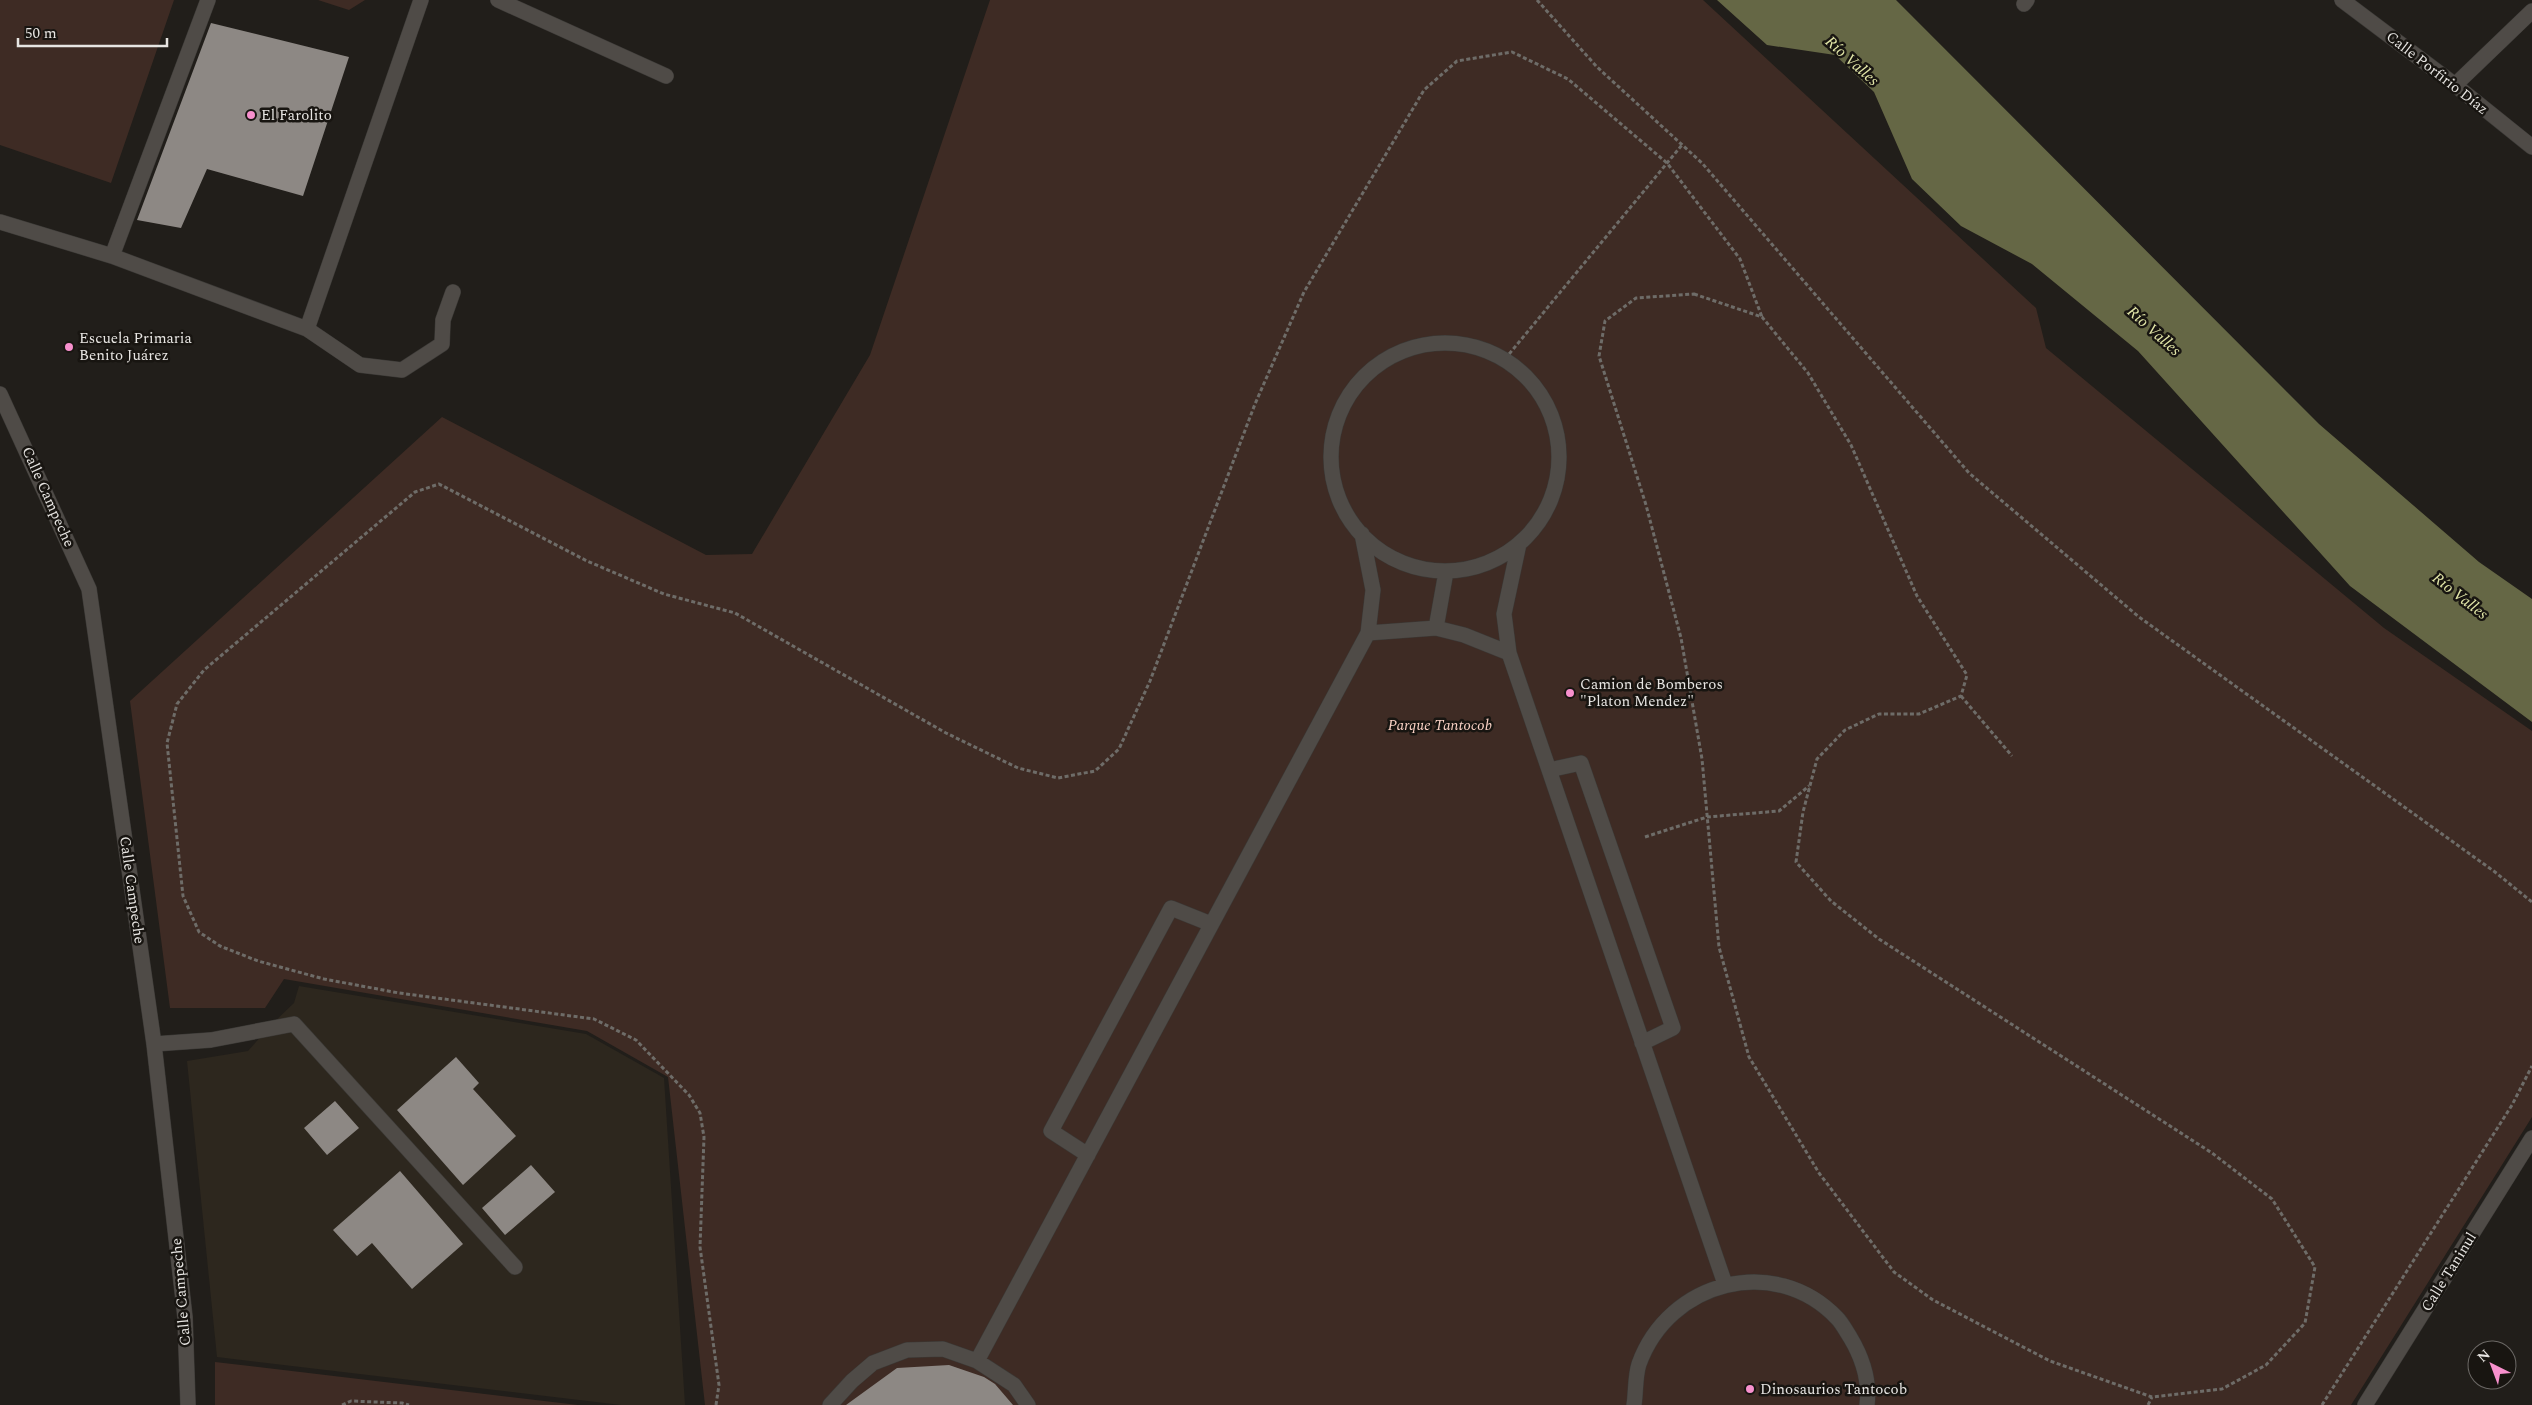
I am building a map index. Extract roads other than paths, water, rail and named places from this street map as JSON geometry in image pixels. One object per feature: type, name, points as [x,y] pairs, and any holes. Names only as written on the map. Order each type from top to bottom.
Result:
[{"type":"street","points":[[112,256],[208,0]]},
{"type":"street","points":[[307,329],[421,0]]},
{"type":"street","points":[[498,0],[666,76]]},
{"type":"street","name":"Calle Porfirio Díaz","points":[[2342,0],[2532,147]]},
{"type":"street","points":[[2455,86],[2532,11]]},
{"type":"street","points":[[0,222],[112,256],[307,329],[360,365],[402,370],[442,344],[444,320],[452,292]]},
{"type":"street","points":[[1436,343],[1472,346],[1505,359],[1532,382],[1551,413],[1560,448],[1557,484],[1543,517],[1520,544],[1485,564],[1446,572],[1407,565],[1372,546],[1362,534],[1346,516],[1333,479],[1332,440],[1345,402],[1370,371],[1401,352],[1436,343]]},
{"type":"street","name":"Calle Campeche","points":[[0,394],[89,589],[154,1044],[185,1318],[188,1405]]},
{"type":"street","points":[[977,1361],[1368,632],[1373,590],[1362,534]]},
{"type":"street","points":[[1520,544],[1504,614],[1509,654],[1725,1284]]},
{"type":"street","points":[[1436,628],[1446,572]]},
{"type":"street","points":[[1368,632],[1436,628],[1464,635],[1509,654]]},
{"type":"street","points":[[1549,770],[1581,763],[1670,1018],[1673,1028],[1642,1043]]},
{"type":"street","points":[[1088,1155],[1051,1131],[1171,908],[1211,924]]},
{"type":"street","points":[[154,1044],[211,1040],[294,1024],[515,1267]]},
{"type":"street","name":"Calle Taninul","points":[[2365,1405],[2532,1138]]},
{"type":"street","points":[[1633,1405],[1639,1364],[1658,1328],[1688,1300],[1725,1284],[1766,1282],[1805,1294],[1837,1318],[1860,1352],[1869,1392],[1867,1405]]},
{"type":"street","points":[[830,1405],[852,1381],[873,1363],[907,1350],[943,1349],[977,1361],[1014,1386],[1028,1405]]},
{"type":"water","name":"Río Valles","points":[[1717,0],[1896,0],[2319,424],[2479,562],[2532,599],[2532,722],[2350,586],[2138,351],[2032,264],[1961,226],[1912,179],[1874,92],[1835,55],[1767,45]]},
{"type":"place","name":"El Farolito","points":[[251,115]]},
{"type":"place","name":"Escuela Primaria Benito Juárez","points":[[69,347]]},
{"type":"place","name":"Camion de Bomberos \"Platon Mendez\"","points":[[1570,693]]},
{"type":"place","name":"Dinosaurios Tantocob","points":[[1750,1389]]},
{"type":"park label","name":"Parque Tantocob","points":[[1440,725]]}]
